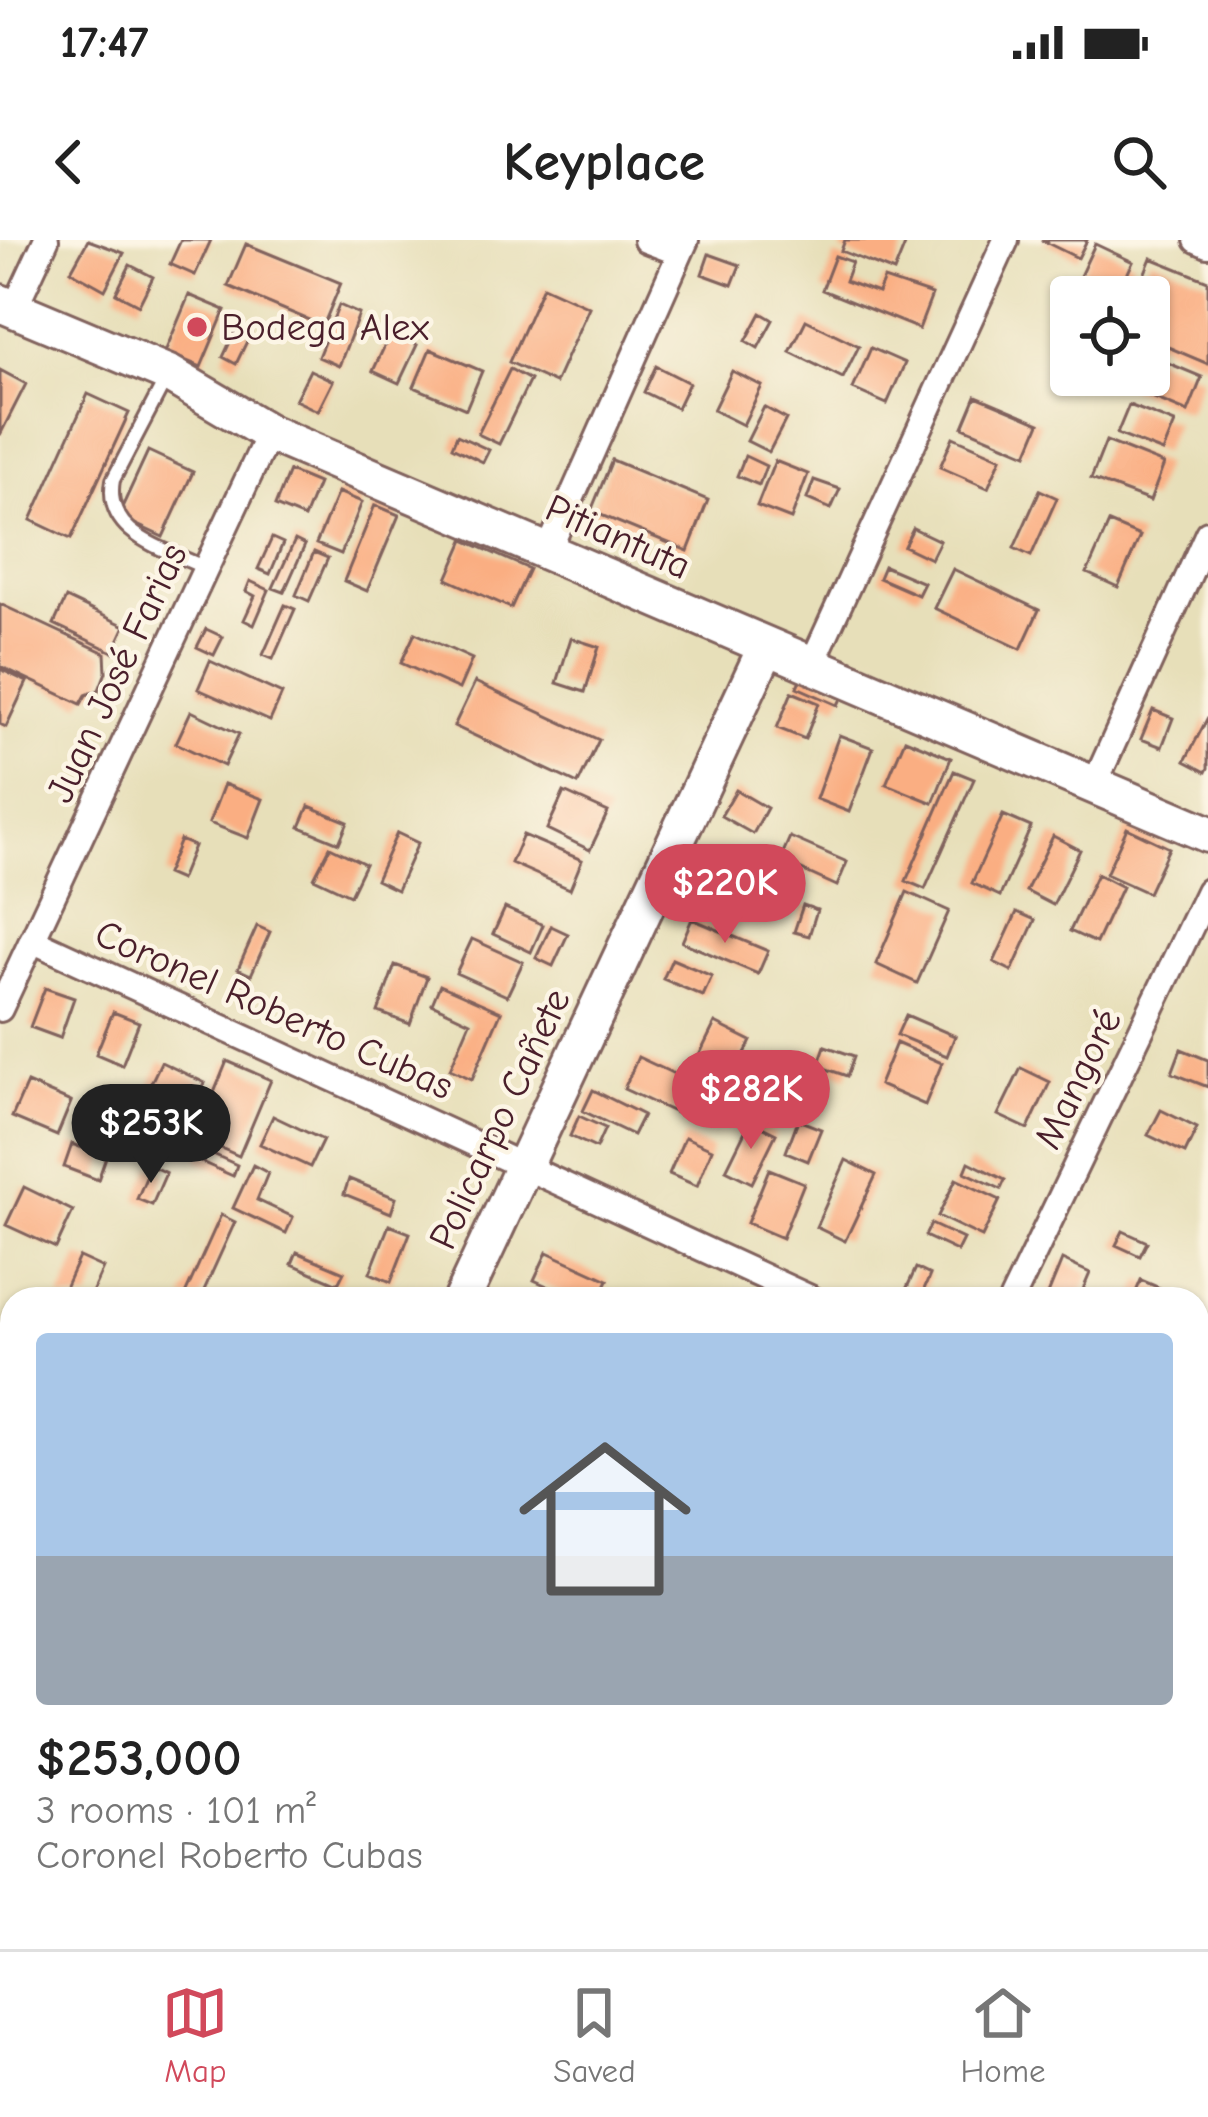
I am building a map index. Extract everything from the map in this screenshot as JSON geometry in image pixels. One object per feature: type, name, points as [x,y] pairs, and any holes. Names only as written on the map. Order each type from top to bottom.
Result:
[{"type":"street","points":[[7,306],[46,240]]},
{"type":"street","points":[[548,551],[683,247],[646,240]]},
{"type":"street","points":[[812,664],[1006,240]]},
{"type":"street","points":[[1197,240],[1208,244]]},
{"type":"street","name":"Pitiantuta","points":[[7,306],[169,374],[269,433],[1208,833]]},
{"type":"street","name":"Juan José Farias","points":[[0,1009],[269,433]]},
{"type":"street","points":[[1095,783],[1208,533]]},
{"type":"street","name":"Policarpo Cañete","points":[[468,1287],[766,648]]},
{"type":"street","name":"Mangoré","points":[[1018,1287],[1208,891]]},
{"type":"street","name":"Coronel Roberto Cubas","points":[[32,940],[787,1287]]},
{"type":"lane","points":[[169,374],[121,464],[110,498],[125,529],[205,568]]},
{"type":"building","points":[[88,240],[124,253],[105,290],[71,271]]},
{"type":"building","points":[[181,240],[211,240],[195,275],[170,264]]},
{"type":"building","points":[[845,240],[907,240],[894,272],[841,251]]},
{"type":"building","points":[[1041,240],[1087,240],[1078,258]]},
{"type":"building","points":[[246,244],[341,283],[323,326],[228,286]]},
{"type":"building","points":[[1095,244],[1133,262],[1126,276],[1080,276]]},
{"type":"building","points":[[709,254],[740,265],[732,285],[702,274]]},
{"type":"building","points":[[835,256],[852,262],[845,281],[878,293],[884,279],[932,295],[919,329],[822,290]]},
{"type":"building","points":[[1151,258],[1208,281],[1208,364],[1170,348],[1170,276],[1144,276]]},
{"type":"building","points":[[130,265],[153,277],[139,305],[116,293]]},
{"type":"building","points":[[543,286],[589,307],[555,383],[509,362]]},
{"type":"building","name":"Bodega Alex","points":[[189,295],[225,310],[201,367],[165,352]]},
{"type":"building","points":[[339,305],[359,314],[339,366],[318,357]]},
{"type":"building","points":[[761,313],[773,320],[758,348],[746,341]]},
{"type":"building","points":[[806,320],[859,346],[843,378],[790,352]]},
{"type":"building","points":[[237,327],[251,333],[236,364],[223,357]]},
{"type":"building","points":[[391,332],[417,345],[399,383],[373,371]]},
{"type":"building","points":[[871,348],[905,363],[887,404],[853,389]]},
{"type":"building","points":[[430,349],[482,371],[466,409],[414,387]]},
{"type":"building","points":[[1170,364],[1202,377],[1188,412],[1150,396],[1170,396]]},
{"type":"building","points":[[656,366],[689,383],[677,408],[644,392]]},
{"type":"building","points":[[510,369],[530,380],[499,444],[478,434]]},
{"type":"building","points":[[0,370],[26,384],[0,435]]},
{"type":"building","points":[[310,370],[333,381],[318,411],[295,400]]},
{"type":"building","points":[[732,371],[762,386],[743,425],[713,410]]},
{"type":"building","points":[[88,394],[129,413],[71,539],[31,520]]},
{"type":"building","points":[[976,396],[1040,423],[1027,454],[963,427]]},
{"type":"building","points":[[1129,405],[1175,423],[1163,452],[1117,434]]},
{"type":"building","points":[[764,407],[786,419],[769,452],[747,441]]},
{"type":"building","points":[[457,435],[489,450],[483,462],[452,447]]},
{"type":"building","points":[[953,437],[1001,458],[988,488],[940,467]]},
{"type":"building","points":[[1106,441],[1164,464],[1150,501],[1091,479]]},
{"type":"building","points":[[148,451],[193,472],[163,537],[118,516]]},
{"type":"building","points":[[745,456],[766,466],[759,485],[737,476]]},
{"type":"building","points":[[612,460],[708,500],[688,551],[591,511]]},
{"type":"building","points":[[775,461],[808,474],[791,519],[757,506]]},
{"type":"building","points":[[289,471],[318,483],[304,518],[275,506]]},
{"type":"building","points":[[814,480],[840,489],[831,509],[807,499]]},
{"type":"building","points":[[1040,490],[1057,498],[1031,556],[1014,548]]},
{"type":"building","points":[[338,492],[362,502],[341,554],[316,544]]},
{"type":"building","points":[[375,505],[399,515],[367,591],[344,581]]},
{"type":"building","points":[[1109,523],[1140,536],[1118,587],[1087,573]]},
{"type":"building","points":[[913,528],[940,541],[931,559],[904,546]]},
{"type":"building","points":[[272,538],[283,543],[270,574],[258,569]]},
{"type":"building","points":[[295,540],[305,545],[284,592],[273,588]]},
{"type":"building","points":[[464,540],[529,569],[511,608],[447,579]]},
{"type":"building","points":[[314,552],[328,558],[309,601],[296,595]]},
{"type":"building","points":[[884,566],[924,583],[918,595],[879,578]]},
{"type":"building","points":[[953,569],[1039,610],[1021,649],[934,608]]},
{"type":"building","points":[[250,581],[269,590],[254,625],[244,620],[255,596],[246,591]]},
{"type":"building","points":[[66,598],[125,626],[113,652],[54,624]]},
{"type":"building","points":[[0,604],[105,653],[106,672],[99,690],[86,695],[81,704],[0,666]]},
{"type":"building","points":[[285,605],[295,609],[273,659],[263,655]]},
{"type":"building","points":[[206,629],[223,637],[214,655],[197,647]]},
{"type":"building","points":[[415,633],[472,659],[459,689],[401,663]]},
{"type":"building","points":[[571,638],[599,647],[585,692],[557,683]]},
{"type":"building","points":[[210,661],[282,694],[270,721],[198,689]]},
{"type":"building","points":[[0,669],[27,682],[6,727],[0,724]]},
{"type":"building","points":[[803,672],[845,690],[838,705],[797,687]]},
{"type":"building","points":[[475,682],[599,740],[578,784],[454,726]]},
{"type":"building","points":[[792,692],[819,703],[805,739],[777,728]]},
{"type":"building","points":[[1153,710],[1173,718],[1162,747],[1141,739]]},
{"type":"building","points":[[191,711],[239,734],[224,766],[176,743]]},
{"type":"building","points":[[1208,717],[1208,768],[1206,772],[1185,761]]},
{"type":"building","points":[[839,735],[873,748],[849,812],[816,799]]},
{"type":"building","points":[[905,739],[951,758],[933,803],[886,784]]},
{"type":"building","points":[[954,771],[974,779],[925,889],[906,881]]},
{"type":"building","points":[[224,784],[263,799],[248,838],[209,823]]},
{"type":"building","points":[[736,790],[767,808],[753,834],[721,816]]},
{"type":"building","points":[[564,792],[608,812],[590,850],[547,829]]},
{"type":"building","points":[[309,806],[348,822],[339,843],[300,827]]},
{"type":"building","points":[[1003,815],[1031,827],[1000,896],[972,883]]},
{"type":"building","points":[[1127,828],[1169,848],[1148,893],[1106,874]]},
{"type":"building","points":[[397,833],[418,843],[397,890],[376,880]]},
{"type":"building","points":[[523,835],[582,860],[570,889],[511,863]]},
{"type":"building","points":[[1053,836],[1080,850],[1053,905],[1026,891]]},
{"type":"building","points":[[790,837],[847,862],[837,886],[780,860]]},
{"type":"building","points":[[180,840],[194,846],[180,880],[166,874]]},
{"type":"building","points":[[330,847],[365,864],[350,895],[314,878]]},
{"type":"building","points":[[715,868],[771,892],[763,911],[707,887]]},
{"type":"building","points":[[1097,874],[1122,887],[1096,943],[1070,931]]},
{"type":"building","points":[[907,892],[949,911],[917,983],[876,964]]},
{"type":"building","points":[[803,905],[817,910],[809,936],[794,932]]},
{"type":"building","points":[[505,908],[543,925],[531,952],[493,934]]},
{"type":"building","points":[[1017,912],[1035,920],[1012,971],[994,962]]},
{"type":"building","points":[[692,919],[768,951],[758,974],[682,942]]},
{"type":"building","points":[[257,926],[270,932],[251,975],[238,969]]},
{"type":"building","points":[[551,926],[568,934],[553,966],[536,958]]},
{"type":"building","points":[[472,939],[523,962],[507,996],[456,973]]},
{"type":"building","points":[[672,959],[712,976],[703,996],[663,979]]},
{"type":"building","points":[[395,965],[427,977],[410,1024],[378,1012]]},
{"type":"building","points":[[440,985],[501,1012],[472,1079],[450,1069],[470,1022],[432,1004]]},
{"type":"building","points":[[45,988],[74,998],[60,1038],[30,1027]]},
{"type":"building","points":[[113,1012],[139,1022],[122,1065],[96,1054]]},
{"type":"building","points":[[906,1015],[955,1036],[947,1056],[897,1035]]},
{"type":"building","points":[[715,1023],[751,1041],[728,1089],[691,1072]]},
{"type":"building","points":[[896,1043],[942,1063],[925,1105],[879,1085]]},
{"type":"building","points":[[825,1046],[854,1056],[847,1076],[818,1066]]},
{"type":"building","points":[[1181,1049],[1208,1060],[1208,1087],[1172,1073]]},
{"type":"building","points":[[638,1057],[704,1088],[689,1119],[624,1089]]},
{"type":"building","points":[[227,1061],[271,1080],[239,1156],[196,1137]]},
{"type":"building","points":[[161,1062],[205,1083],[191,1113],[147,1091]]},
{"type":"building","points":[[1021,1068],[1050,1082],[1028,1129],[998,1115]]},
{"type":"building","points":[[27,1083],[71,1102],[57,1136],[12,1117]]},
{"type":"building","points":[[593,1090],[643,1115],[633,1135],[583,1111]]},
{"type":"building","points":[[1161,1110],[1197,1128],[1185,1153],[1148,1135]]},
{"type":"building","points":[[273,1116],[323,1140],[310,1167],[260,1144]]},
{"type":"building","points":[[579,1116],[605,1128],[596,1148],[570,1136]]},
{"type":"building","points":[[798,1120],[821,1129],[808,1161],[786,1152]]},
{"type":"building","points":[[750,1121],[776,1134],[752,1183],[726,1170]]},
{"type":"building","points":[[685,1137],[712,1149],[697,1186],[669,1174]]},
{"type":"building","points":[[72,1144],[106,1157],[98,1180],[64,1167]]},
{"type":"building","points":[[202,1149],[237,1165],[233,1176],[197,1160]]},
{"type":"building","points":[[846,1160],[876,1175],[845,1241],[816,1227]]},
{"type":"building","points":[[969,1162],[1005,1180],[1001,1189],[965,1172]]},
{"type":"building","points":[[253,1165],[268,1173],[257,1200],[293,1217],[286,1233],[233,1208]]},
{"type":"building","points":[[151,1166],[166,1173],[152,1205],[137,1199]]},
{"type":"building","points":[[769,1169],[804,1183],[782,1238],[747,1223]]},
{"type":"building","points":[[349,1179],[396,1198],[391,1213],[344,1194]]},
{"type":"building","points":[[956,1179],[1000,1200],[982,1237],[938,1216]]},
{"type":"building","points":[[24,1187],[73,1211],[56,1248],[6,1225]]},
{"type":"building","points":[[221,1215],[235,1222],[205,1287],[188,1287]]},
{"type":"building","points":[[931,1224],[963,1239],[957,1251],[925,1236]]},
{"type":"building","points":[[389,1225],[410,1233],[391,1282],[370,1273]]},
{"type":"building","points":[[1123,1231],[1147,1242],[1140,1256],[1116,1245]]},
{"type":"building","points":[[297,1252],[344,1272],[338,1284],[292,1264]]},
{"type":"building","points":[[547,1252],[608,1280],[605,1287],[549,1287],[534,1280]]},
{"type":"building","points":[[79,1257],[103,1268],[94,1287],[65,1287]]},
{"type":"building","points":[[1062,1260],[1090,1273],[1084,1287],[1051,1287]]},
{"type":"building","points":[[916,1268],[930,1275],[925,1287],[907,1287]]},
{"type":"place","name":"Bodega Alex","points":[[197,327]]}]
